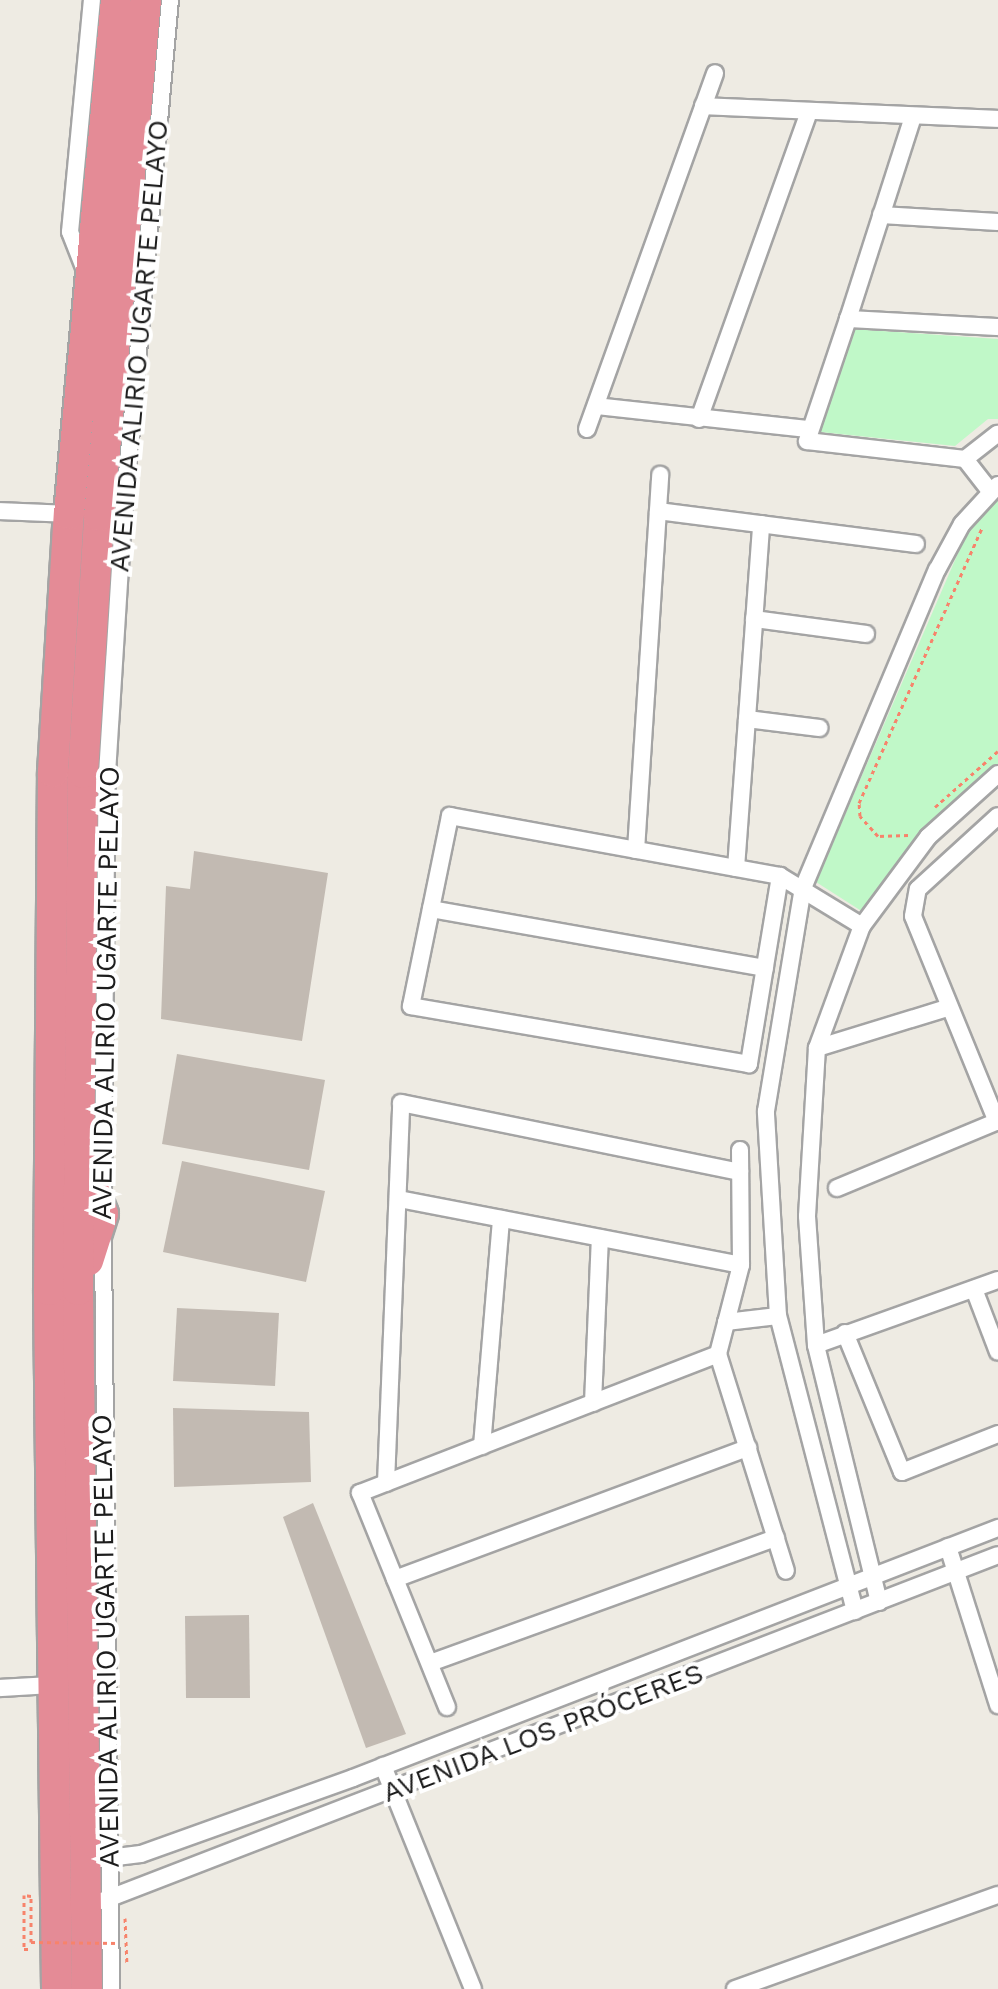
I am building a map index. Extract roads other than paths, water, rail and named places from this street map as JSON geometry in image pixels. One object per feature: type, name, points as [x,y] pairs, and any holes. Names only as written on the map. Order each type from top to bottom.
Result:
[{"type":"highway","name":"AVENIDA ALIRIO UGARTE PELAYO","points":[[57,1989],[52,1685],[51,892],[69,514],[116,0]]},
{"type":"highway","name":"AVENIDA ALIRIO UGARTE PELAYO","points":[[87,1989],[97,1902],[78,1290],[83,773],[99,516],[146,0]]},
{"type":"highway","points":[[78,1290],[103,1214],[79,1150]]},
{"type":"street","name":"AVENIDA ALIRIO UGARTE PELAYO","points":[[90,281],[70,232],[92,0]]},
{"type":"street","name":"AVENIDA ALIRIO UGARTE PELAYO","points":[[96,1860],[107,774],[123,518],[170,0]]},
{"type":"street","points":[[587,429],[715,73]]},
{"type":"street","points":[[703,106],[998,119]]},
{"type":"street","points":[[699,419],[809,111]]},
{"type":"street","points":[[855,1611],[778,1316],[766,1111],[803,888],[937,570],[962,524],[994,488],[965,459],[807,441],[913,116]]},
{"type":"street","points":[[881,215],[998,222]]},
{"type":"street","points":[[848,319],[998,327]]},
{"type":"street","points":[[596,406],[809,429]]},
{"type":"street","points":[[965,459],[998,434]]},
{"type":"street","points":[[636,850],[660,475]]},
{"type":"street","points":[[0,511],[69,514]]},
{"type":"street","points":[[658,511],[916,544]]},
{"type":"street","points":[[736,868],[761,524]]},
{"type":"street","points":[[754,619],[866,634]]},
{"type":"street","points":[[747,719],[819,728]]},
{"type":"street","points":[[879,1602],[870,1576],[816,1345],[807,1216],[817,1048],[862,926],[928,837],[998,774]]},
{"type":"street","points":[[780,876],[749,1064],[411,1006],[450,816],[780,876],[862,926]]},
{"type":"street","points":[[837,1188],[998,1122],[947,1008],[913,916],[918,889],[998,816]]},
{"type":"street","points":[[431,909],[765,968]]},
{"type":"street","points":[[817,1048],[947,1008]]},
{"type":"street","points":[[386,1483],[401,1103],[740,1172]]},
{"type":"street","points":[[740,1150],[741,1265],[718,1354],[786,1571]]},
{"type":"street","points":[[399,1199],[741,1265]]},
{"type":"street","points":[[482,1446],[501,1219]]},
{"type":"street","points":[[593,1403],[600,1238]]},
{"type":"street","points":[[816,1345],[998,1280]]},
{"type":"street","points":[[974,1289],[998,1352]]},
{"type":"street","points":[[726,1322],[778,1316]]},
{"type":"street","points":[[845,1333],[902,1472],[998,1434]]},
{"type":"street","points":[[447,1707],[360,1493],[718,1354]]},
{"type":"street","points":[[395,1579],[748,1448]]},
{"type":"street","name":"AVENIDA LOS PRÓCERES","points":[[96,1860],[141,1854],[383,1766],[998,1528]]},
{"type":"street","points":[[430,1663],[776,1538]]},
{"type":"street","points":[[948,1547],[998,1705]]},
{"type":"street","name":"AVENIDA LOS PRÓCERES","points":[[97,1902],[394,1792],[998,1555]]},
{"type":"street","points":[[0,1688],[52,1685]]},
{"type":"street","points":[[383,1766],[473,1989]]},
{"type":"street","points":[[251,1814],[260,1842]]},
{"type":"street","points":[[735,1989],[998,1895]]},
{"type":"street","name":"AVENIDA ALIRIO UGARTE PELAYO","points":[[97,1902],[111,1989]]}]
